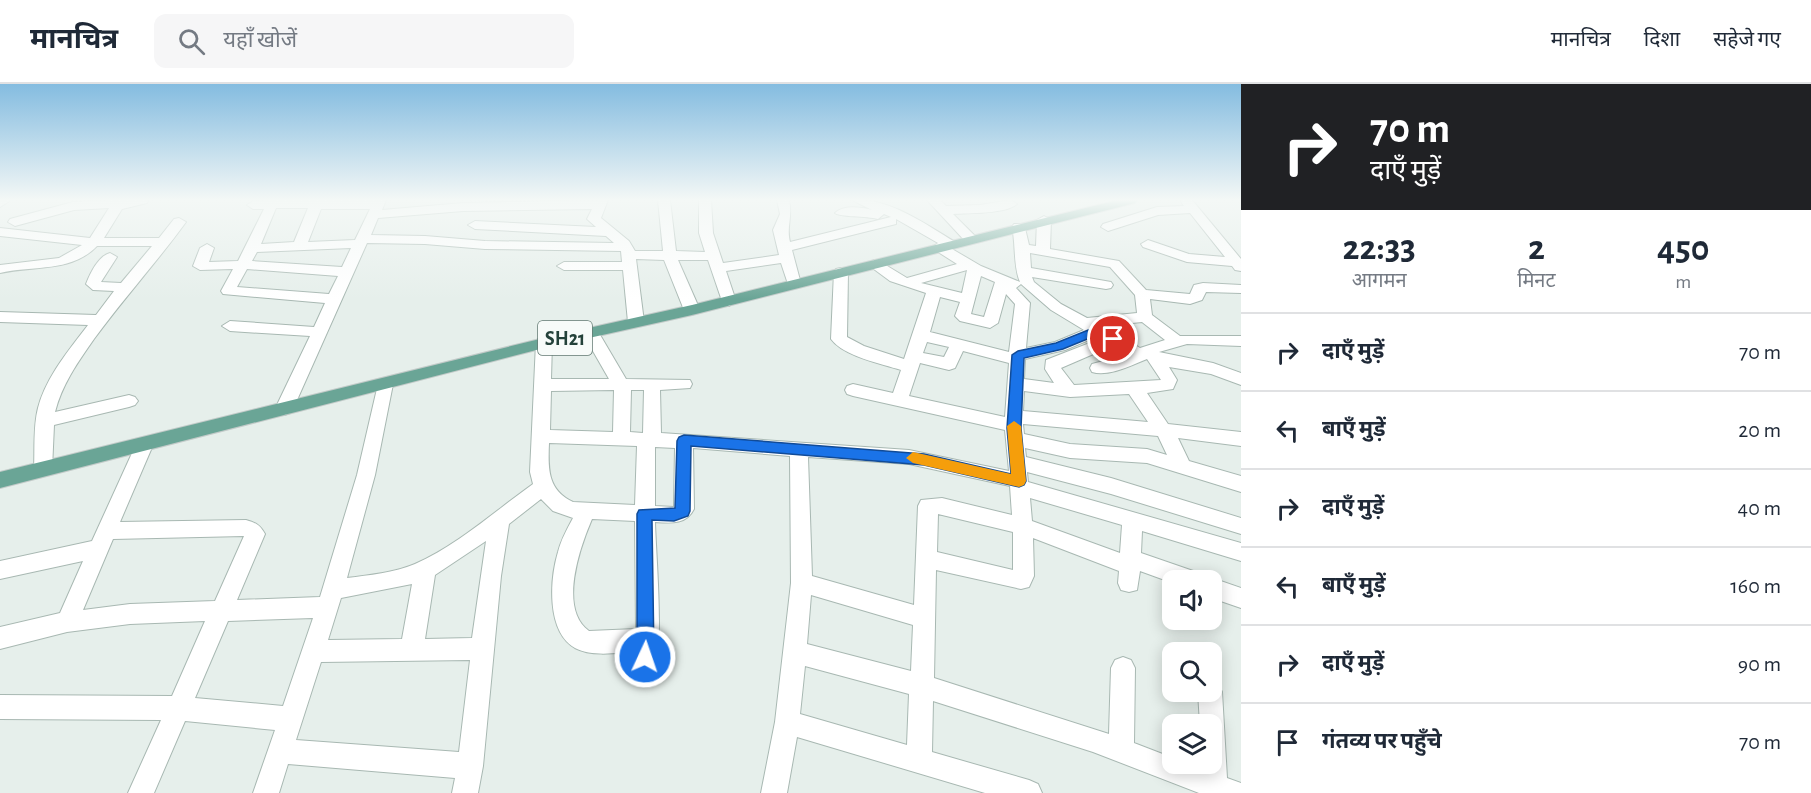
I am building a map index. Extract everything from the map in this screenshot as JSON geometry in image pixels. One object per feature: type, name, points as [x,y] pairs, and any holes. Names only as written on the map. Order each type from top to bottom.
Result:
[{"type":"main road","name":"SH21","points":[[0,480],[544,343],[729,301],[994,233]]},
{"type":"street","points":[[10,233],[92,242],[162,242]]},
{"type":"street","points":[[3,267],[67,260],[78,255],[99,233]]},
{"type":"street","points":[[44,469],[46,420],[52,391],[71,358],[170,233]]},
{"type":"street","points":[[260,233],[229,288],[229,292],[335,299]]},
{"type":"street","points":[[299,247],[304,233]]},
{"type":"street","points":[[284,409],[365,233]]},
{"type":"street","points":[[609,233],[629,256],[636,322]]},
{"type":"street","points":[[667,233],[670,256],[692,310]]},
{"type":"street","points":[[707,233],[714,262],[729,301]]},
{"type":"street","points":[[781,233],[794,284]]},
{"type":"street","points":[[252,248],[418,240],[629,256],[670,256],[714,262],[784,253],[851,233]]},
{"type":"street","points":[[914,233],[1002,282],[1023,303],[1014,427],[1023,526],[1023,576],[1021,580],[925,558]]},
{"type":"street","points":[[924,233],[941,247]]},
{"type":"street","points":[[964,233],[970,239]]},
{"type":"street","points":[[1028,233],[1023,248],[1026,278],[1056,307],[1113,339],[1149,355],[1213,369],[1241,379]]},
{"type":"street","points":[[1035,233],[1043,252]]},
{"type":"street","points":[[1212,233],[1238,265]]},
{"type":"street","points":[[1148,244],[1187,258],[1238,265]]},
{"type":"street","points":[[207,248],[200,266],[243,265],[347,272]]},
{"type":"street","points":[[1023,248],[1114,264],[1142,294],[1145,317],[1177,341]]},
{"type":"street","points":[[564,266],[629,256]]},
{"type":"street","points":[[110,257],[97,274],[93,284],[125,287]]},
{"type":"street","points":[[874,264],[890,276],[905,282],[968,299]]},
{"type":"street","points":[[905,282],[972,267]]},
{"type":"street","points":[[972,267],[964,318],[990,323],[1002,282]]},
{"type":"street","points":[[841,272],[839,339],[858,350],[912,362],[949,364],[958,344]]},
{"type":"street","points":[[1002,282],[1026,278],[1106,285]]},
{"type":"street","points":[[1142,294],[1190,299],[1197,297],[1198,288],[1203,287],[1241,289]]},
{"type":"street","points":[[899,399],[934,290]]},
{"type":"street","points":[[0,317],[100,320]]},
{"type":"street","points":[[921,335],[1018,357],[1059,346],[1092,327],[1145,317]]},
{"type":"street","points":[[230,326],[320,332]]},
{"type":"street","points":[[590,332],[622,386],[624,401],[621,437]]},
{"type":"street","points":[[1098,368],[1149,355],[1177,341],[1208,338],[1241,342],[1238,348],[1241,355]]},
{"type":"street","points":[[1070,391],[1053,369],[1052,364],[1113,339]]},
{"type":"street","points":[[544,343],[539,472],[543,487],[560,505],[570,510],[585,512],[674,515],[683,511],[684,441]]},
{"type":"street","points":[[1016,384],[1070,391],[1155,387],[1170,383],[1149,355]]},
{"type":"street","points":[[266,793],[330,599],[366,475],[385,384]]},
{"type":"street","points":[[542,385],[684,384]]},
{"type":"street","points":[[644,674],[647,639],[645,514],[652,385]]},
{"type":"street","points":[[1134,388],[1164,432],[1182,466]]},
{"type":"street","points":[[853,390],[1014,427],[1070,451],[1147,456],[1241,484]]},
{"type":"street","points":[[46,420],[129,401]]},
{"type":"street","points":[[1014,427],[1208,434],[1241,440]]},
{"type":"street","points":[[541,436],[621,437],[924,459],[1019,477],[1111,486],[1241,526]]},
{"type":"street","points":[[68,622],[144,445]]},
{"type":"street","points":[[774,793],[787,722],[802,584],[799,449]]},
{"type":"street","points":[[1019,477],[1132,520],[1241,552]]},
{"type":"street","points":[[0,638],[68,622],[130,614],[220,611],[330,599],[425,570],[543,487]]},
{"type":"street","points":[[919,761],[927,512],[931,505],[1023,526],[1130,569],[1162,575]]},
{"type":"street","points":[[585,512],[569,550],[565,566],[564,600],[570,627],[575,635],[589,642],[647,639]]},
{"type":"street","points":[[465,793],[470,766],[490,576],[500,518]]},
{"type":"street","points":[[1130,569],[1132,520]]},
{"type":"street","points":[[0,570],[104,540],[246,528],[253,531],[254,538],[141,793]]},
{"type":"street","points":[[412,650],[425,570]]},
{"type":"street","points":[[802,584],[923,618]]},
{"type":"street","points":[[1222,591],[1241,598]]},
{"type":"street","points":[[313,651],[481,649]]},
{"type":"street","points":[[794,652],[921,685],[1120,751],[1224,790]]},
{"type":"street","points":[[1120,751],[1123,668]]},
{"type":"street","points":[[0,707],[177,708],[291,719]]},
{"type":"street","points":[[787,722],[1029,793]]},
{"type":"street","points":[[280,751],[470,766]]},
{"type":"street","points":[[1221,774],[1224,790]]},
{"type":"slow traffic","points":[[913,458],[1019,481],[1014,426]]},
{"type":"route","points":[[645,657],[647,639],[645,514],[674,515],[683,511],[684,441],[909,457],[1019,481],[1014,428],[1018,355],[1059,346],[1098,330],[1113,339]]}]
